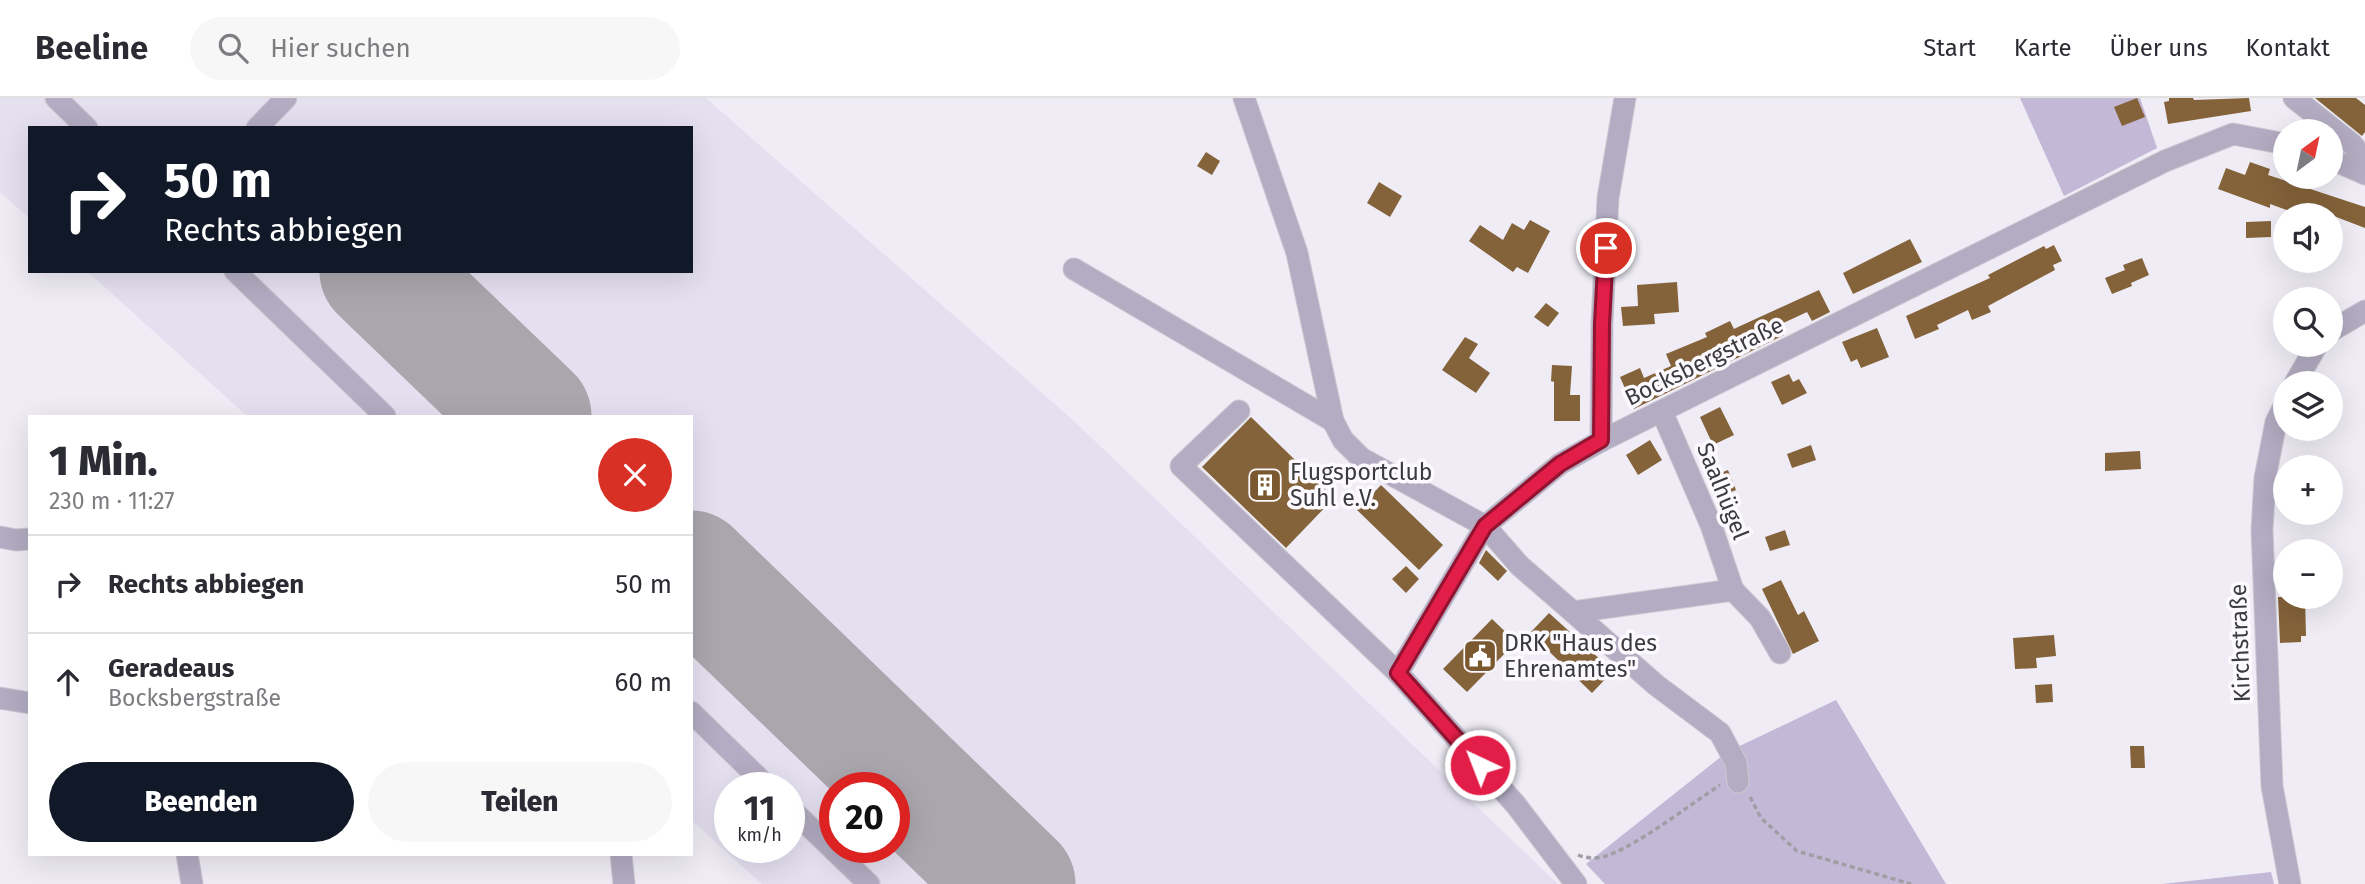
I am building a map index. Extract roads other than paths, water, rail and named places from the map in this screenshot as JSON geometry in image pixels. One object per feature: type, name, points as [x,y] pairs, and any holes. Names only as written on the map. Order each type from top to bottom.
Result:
[{"type":"street","points":[[56,98],[85,126]]},
{"type":"street","points":[[259,126],[286,98]]},
{"type":"street","points":[[1244,98],[1297,253],[1334,421],[1343,440],[1361,458],[1485,526],[1520,566],[1657,685],[1720,733],[1736,763],[1738,782]]},
{"type":"street","points":[[1601,440],[1602,324],[1608,198],[1625,98]]},
{"type":"street","points":[[2294,98],[2352,144],[2365,160]]},
{"type":"street","name":"Bocksbergstraße","points":[[1398,673],[1485,526],[1560,464],[1601,440],[2165,161],[2233,134],[2273,142]]},
{"type":"street","points":[[2343,164],[2365,174]]},
{"type":"street","points":[[1074,269],[1334,421]]},
{"type":"street","points":[[237,273],[384,415]]},
{"type":"street","points":[[2343,324],[2365,311]]},
{"type":"street","points":[[1239,411],[1181,466],[1398,673],[1516,805],[1576,884]]},
{"type":"street","name":"Saalhügel","points":[[1662,412],[1711,525],[1732,590]]},
{"type":"street","name":"Kirchstraße","points":[[2273,434],[2265,478],[2262,530],[2272,786],[2290,884]]},
{"type":"street","points":[[0,537],[28,539]]},
{"type":"street","points":[[1573,612],[1732,590],[1760,618],[1780,653]]},
{"type":"street","points":[[0,698],[28,703]]},
{"type":"street","points":[[693,714],[753,772]]},
{"type":"street","points":[[805,822],[869,884]]},
{"type":"street","points":[[187,856],[192,884]]},
{"type":"street","points":[[621,856],[624,884]]},
{"type":"place","name":"Flugsportclub Suhl e.V.","points":[[1265,485]]},
{"type":"place","name":"DRK \"Haus des Ehrenamtes\"","points":[[1480,656]]}]
